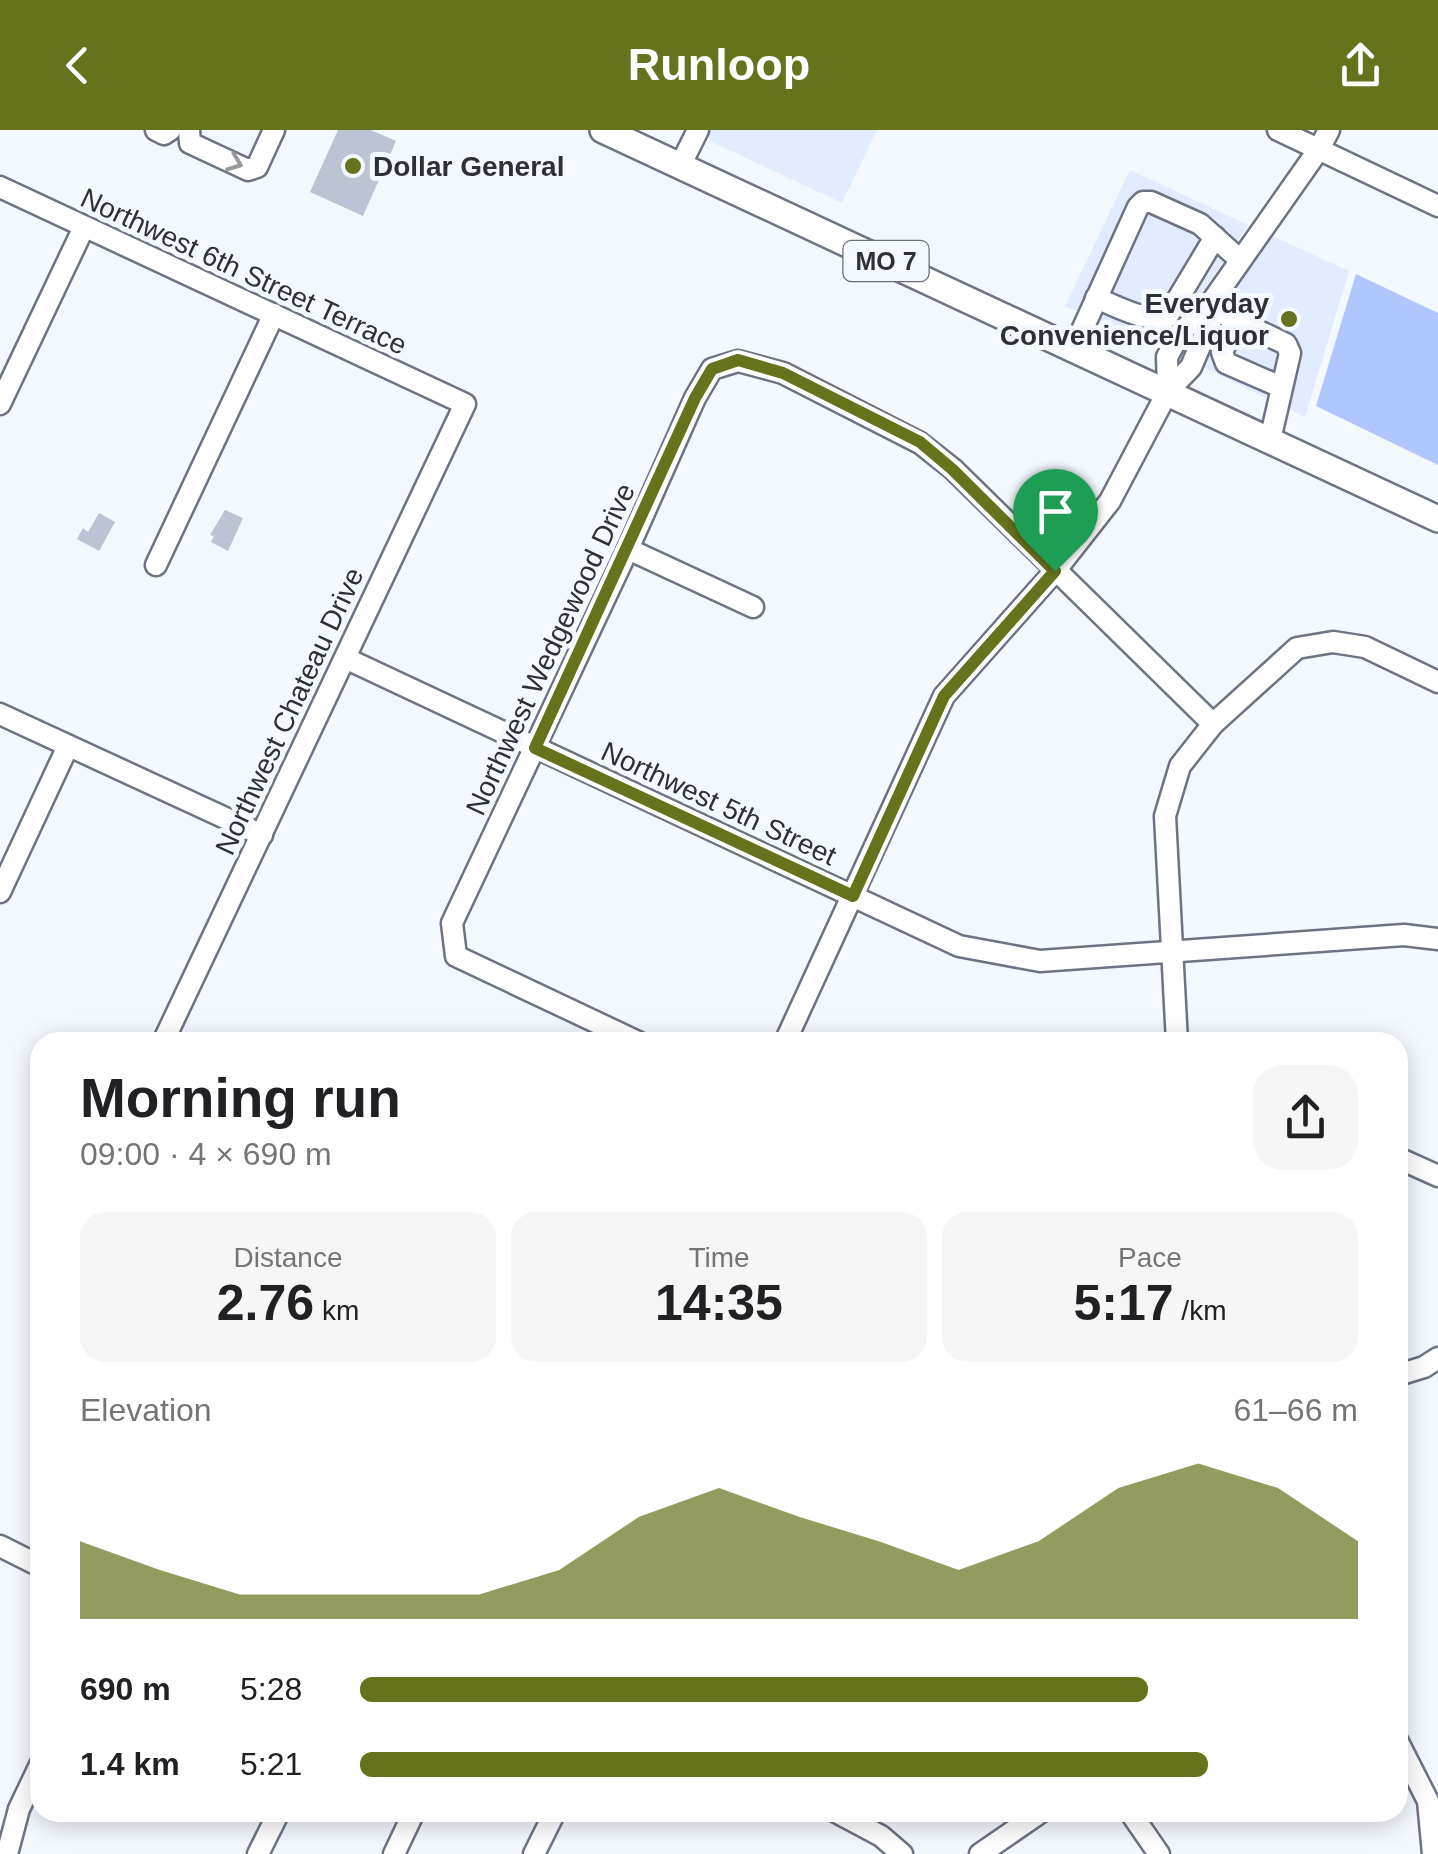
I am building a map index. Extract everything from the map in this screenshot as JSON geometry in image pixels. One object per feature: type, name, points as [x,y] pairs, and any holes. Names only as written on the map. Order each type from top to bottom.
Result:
[{"type":"main road","name":"MO 7","points":[[603,130],[1438,519]]},
{"type":"street","points":[[156,130],[164,134],[170,130]]},
{"type":"street","points":[[189,130],[190,144],[248,170],[257,167],[274,130]]},
{"type":"street","points":[[680,166],[698,130]]},
{"type":"street","points":[[1278,130],[1324,140],[1438,206]]},
{"type":"street","points":[[790,1032],[944,696],[1055,571],[1110,501],[1168,392],[1167,357],[1180,333],[1208,307],[1324,140]]},
{"type":"street","name":"Northwest 6th Street Terrace","points":[[0,186],[465,404]]},
{"type":"street","points":[[1074,348],[1138,207],[1144,202],[1200,224],[1239,259]]},
{"type":"street","points":[[0,404],[84,227]]},
{"type":"street","points":[[1096,298],[1138,315],[1167,317],[1214,237]]},
{"type":"street","points":[[1208,307],[1286,344],[1290,353],[1270,440]]},
{"type":"street","points":[[156,565],[274,314]]},
{"type":"street","points":[[1238,320],[1222,352],[1226,362],[1281,387]]},
{"type":"street","name":"Northwest Wedgewood Drive","points":[[617,1032],[456,956],[452,922],[628,550],[695,398],[712,369],[738,360],[783,373],[920,442],[1055,571]]},
{"type":"street","name":"Northwest Chateau Drive","points":[[168,1032],[465,404]]},
{"type":"street","points":[[628,550],[753,608]]},
{"type":"street","points":[[1055,571],[1212,724]]},
{"type":"street","points":[[1176,1032],[1165,816],[1180,766],[1212,724],[1298,648],[1333,642],[1364,647],[1438,682]]},
{"type":"street","name":"Northwest 5th Street","points":[[345,658],[960,946],[1040,962],[1404,935],[1438,939]]},
{"type":"street","points":[[0,714],[262,835]]},
{"type":"street","points":[[0,892],[68,746]]},
{"type":"street","points":[[1408,1162],[1438,1176]]},
{"type":"street","points":[[0,1546],[30,1561]]},
{"type":"street","points":[[1408,1762],[1428,1801],[1433,1854]]},
{"type":"street","points":[[7,1854],[19,1809],[30,1786]]},
{"type":"street","points":[[258,1854],[273,1822]]},
{"type":"street","points":[[394,1854],[409,1822]]},
{"type":"street","points":[[534,1854],[549,1822]]},
{"type":"street","points":[[855,1822],[881,1836],[902,1854]]},
{"type":"street","points":[[980,1854],[1026,1822]]},
{"type":"street","points":[[1137,1822],[1160,1854]]},
{"type":"shaded area","points":[[708,130],[877,130],[842,203],[710,141]]},
{"type":"shaded area","points":[[1130,170],[1248,225],[1163,351],[1065,306]]},
{"type":"shaded area","points":[[1268,234],[1349,271],[1305,417],[1199,365],[1227,295]]},
{"type":"shaded area","points":[[1356,274],[1438,313],[1438,465],[1316,406]]},
{"type":"building","name":"Dollar General","points":[[338,130],[371,130],[396,141],[363,216],[310,192]]},
{"type":"building","points":[[225,510],[243,518],[228,551],[211,542],[214,536],[210,535]]},
{"type":"building","points":[[99,513],[115,522],[99,551],[77,539],[83,528],[88,532]]},
{"type":"place","name":"Dollar General","points":[[353,166]]},
{"type":"place","name":"Everyday Convenience/Liquor","points":[[1289,319]]},
{"type":"route","points":[[738,360],[783,373],[920,442],[1055,571],[944,696],[853,896],[535,748],[695,398],[712,369],[738,360]]}]
